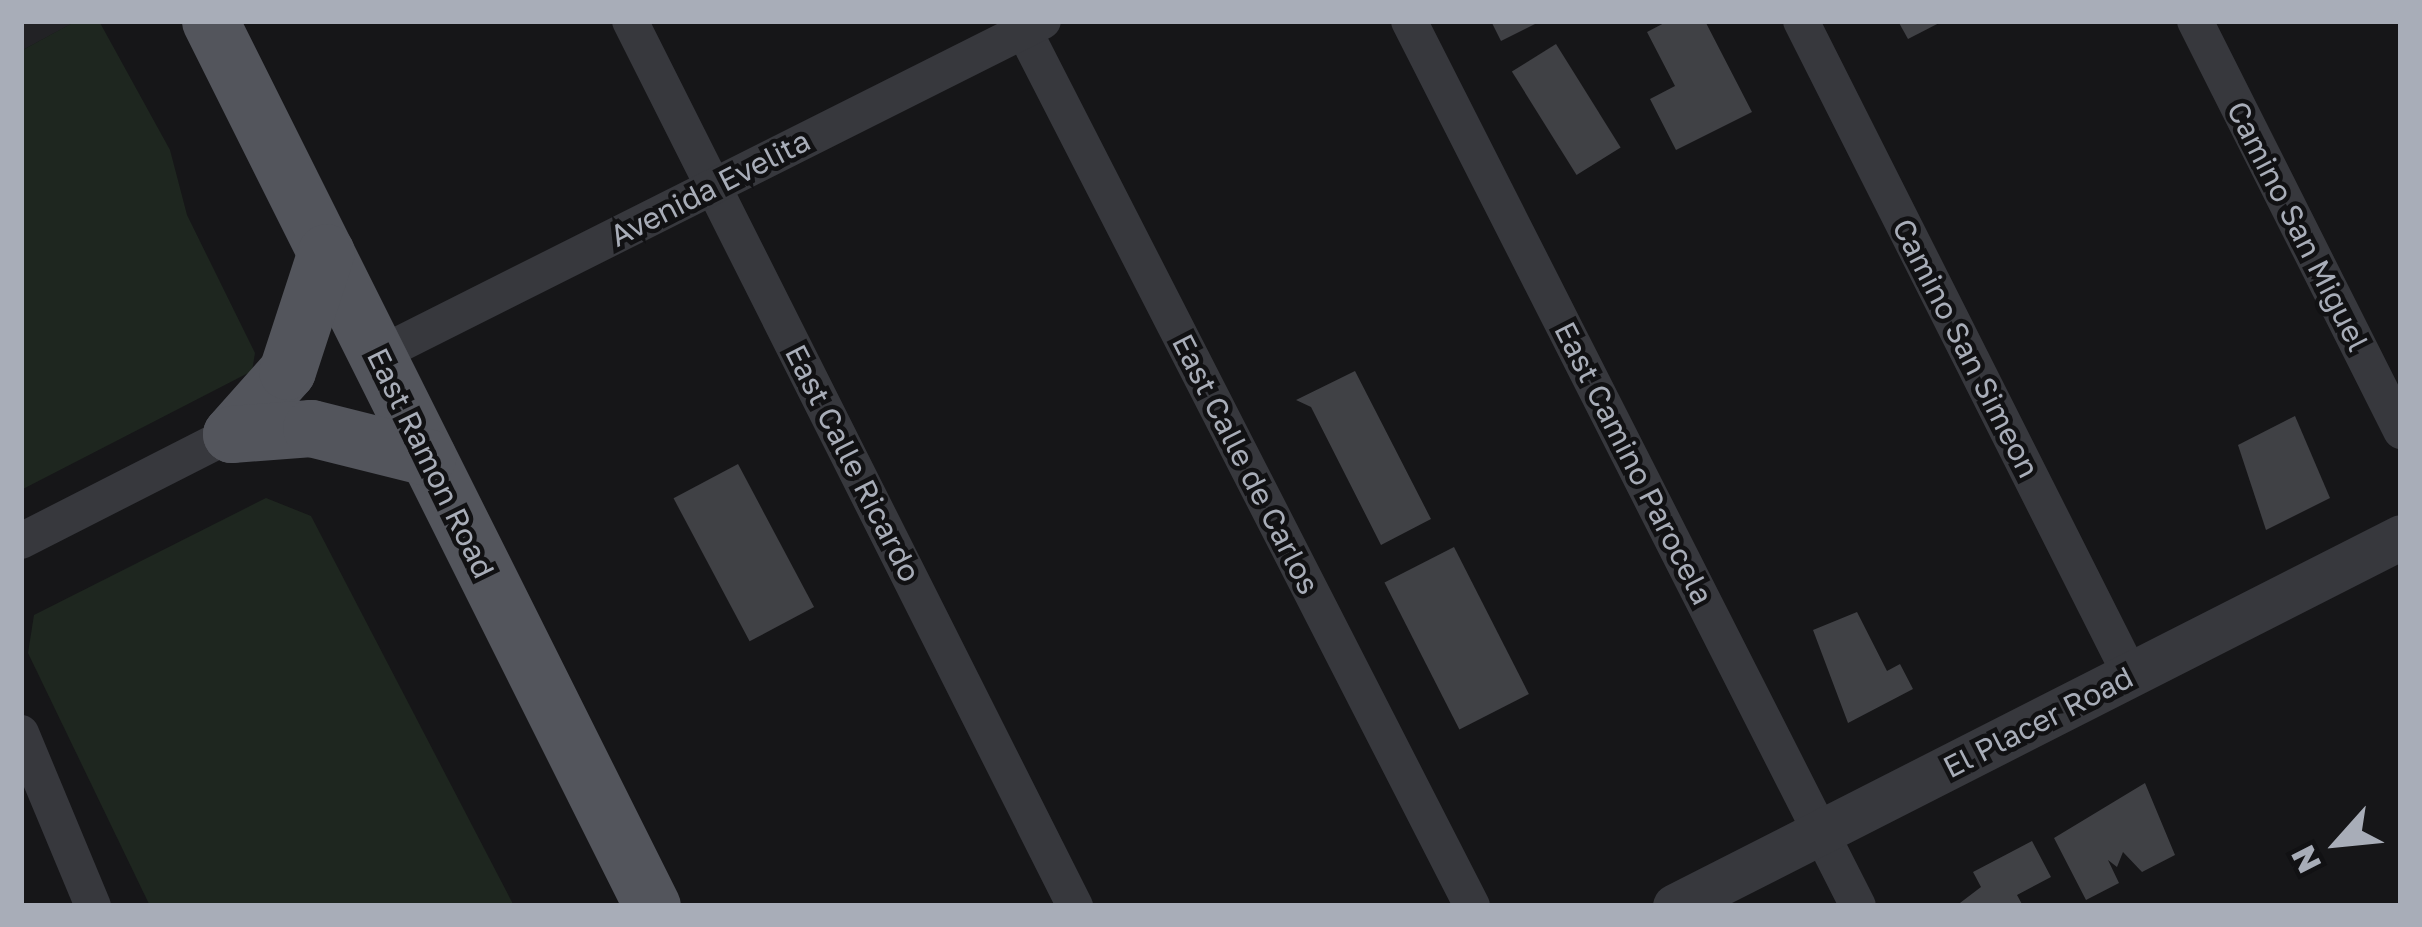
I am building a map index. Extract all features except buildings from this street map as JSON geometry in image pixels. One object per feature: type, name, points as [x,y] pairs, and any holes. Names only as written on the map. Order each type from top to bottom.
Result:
[{"type":"main road","name":"East Ramon Road","points":[[210,21],[652,906]]},
{"type":"main road","points":[[231,434],[286,371],[326,252]]},
{"type":"main road","points":[[231,434],[311,428],[427,457]]},
{"type":"street","name":"East Calle Ricardo","points":[[631,21],[1075,906]]},
{"type":"street","name":"East Camino Parocela","points":[[1409,21],[1858,906]]},
{"type":"street","name":"Camino San Simeon","points":[[1801,21],[2131,676]]},
{"type":"street","name":"Camino San Miguel","points":[[2195,21],[2401,431]]},
{"type":"street","name":"Avenida Evelita","points":[[378,355],[1029,24]]},
{"type":"street","name":"East Calle de Carlos","points":[[1029,24],[1472,906]]},
{"type":"street","points":[[21,542],[231,434]]},
{"type":"street","name":"El Placer Road","points":[[1675,906],[2401,537]]},
{"type":"street","points":[[21,733],[94,906]]},
{"type":"shaded area","points":[[21,21],[75,21],[75,22],[21,51]]},
{"type":"shaded area","points":[[76,21],[99,21],[170,150],[187,215],[255,353],[252,371],[21,490],[21,51]]},
{"type":"shaded area","points":[[266,498],[311,516],[514,906],[150,906],[28,653],[34,615]]}]
